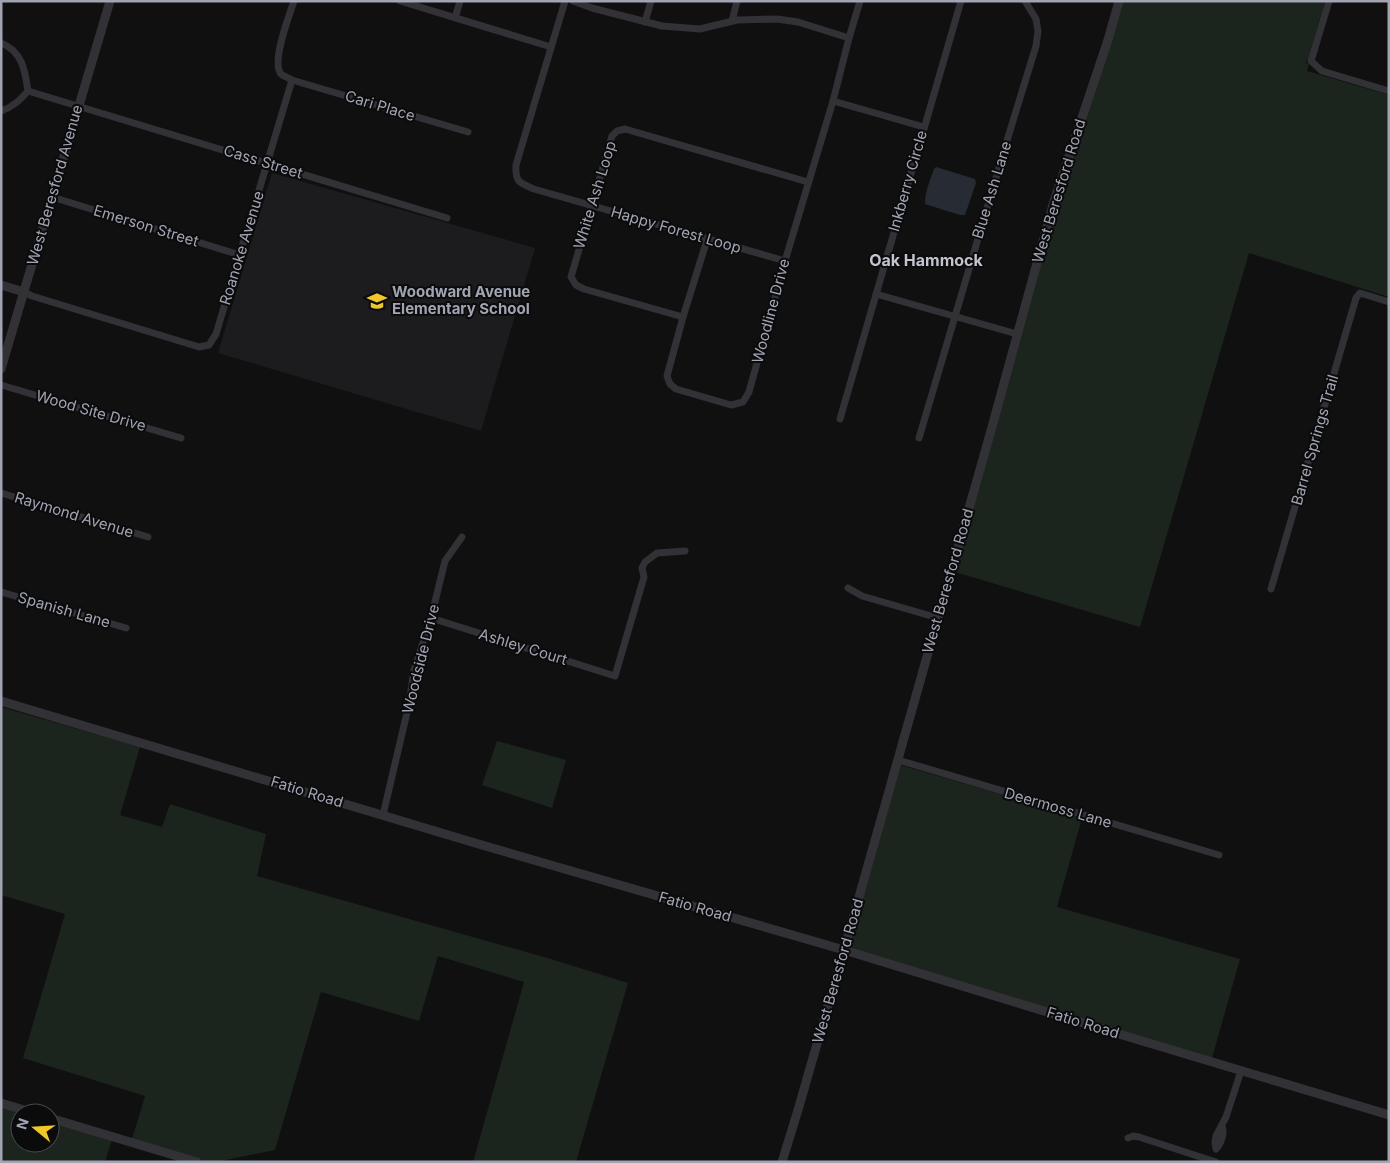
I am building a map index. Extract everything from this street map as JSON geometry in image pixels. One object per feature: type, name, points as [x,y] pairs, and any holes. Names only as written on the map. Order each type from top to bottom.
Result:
[{"type":"street","name":"West Beresford Avenue","points":[[1,369],[110,1]]},
{"type":"street","points":[[292,80],[282,74],[278,68],[278,55],[294,1]]},
{"type":"street","points":[[400,1],[551,47]]},
{"type":"street","points":[[455,18],[460,1]]},
{"type":"street","name":"Happy Forest Loop","points":[[565,1],[516,166],[516,176],[521,183],[534,189],[785,261]]},
{"type":"street","points":[[573,1],[592,8],[662,26],[700,29],[732,21],[777,18],[798,22],[849,38]]},
{"type":"street","points":[[645,22],[651,1]]},
{"type":"street","points":[[732,21],[737,1]]},
{"type":"street","name":"Woodline Drive","points":[[707,240],[667,376],[670,384],[676,389],[731,405],[743,402],[748,392],[833,101],[860,1]]},
{"type":"street","name":"Inkberry Circle","points":[[840,419],[962,1]]},
{"type":"street","name":"Blue Ash Lane","points":[[919,438],[1036,46],[1038,30],[1036,19],[1025,1]]},
{"type":"street","name":"West Beresford Road","points":[[782,1162],[898,760],[1054,201],[1108,40],[1119,1]]},
{"type":"street","points":[[1329,1],[1311,61],[1322,71],[1389,91]]},
{"type":"street","points":[[1,44],[13,51],[24,65],[28,91],[10,108],[1,111]]},
{"type":"street","name":"Cari Place","points":[[292,80],[468,132]]},
{"type":"street","name":"Roanoke Avenue","points":[[24,292],[199,347],[209,345],[216,334],[292,80]]},
{"type":"street","name":"Cass Street","points":[[28,91],[447,218]]},
{"type":"street","points":[[833,101],[924,127]]},
{"type":"street","name":"White Ash Loop","points":[[683,318],[584,289],[576,285],[571,277],[612,136],[616,131],[625,129],[808,182]]},
{"type":"street","name":"Emerson Street","points":[[52,197],[240,255]]},
{"type":"street","points":[[1,285],[24,292]]},
{"type":"street","name":"Barrel Springs Trail","points":[[1271,589],[1356,298],[1360,293],[1389,302]]},
{"type":"street","points":[[876,294],[1017,334]]},
{"type":"street","name":"Wood Site Drive","points":[[1,385],[181,438]]},
{"type":"street","name":"Raymond Avenue","points":[[1,493],[148,537]]},
{"type":"street","name":"Woodside Drive","points":[[383,815],[409,704],[414,670],[431,618],[445,560],[462,537]]},
{"type":"street","name":"Ashley Court","points":[[431,618],[616,676],[644,577],[642,568],[645,562],[657,553],[686,551]]},
{"type":"street","points":[[848,588],[862,596],[938,618]]},
{"type":"street","name":"Spanish Lane","points":[[1,592],[126,628]]},
{"type":"street","name":"Fatio Road","points":[[1,701],[844,950],[1389,1115]]},
{"type":"street","name":"Deermoss Lane","points":[[898,760],[1219,855]]},
{"type":"street","points":[[1128,1138],[1139,1137],[1215,1161],[1215,1142],[1241,1071]]},
{"type":"street","points":[[60,1121],[197,1162]]},
{"type":"shaded area","points":[[1123,1],[1325,1],[1306,61],[1309,64],[1307,71],[1389,95],[1389,297],[1249,253],[1140,627],[955,572],[1058,202]]},
{"type":"shaded area","points":[[936,167],[975,179],[976,183],[965,215],[925,204],[928,186]]},
{"type":"shaded area","name":"Woodward Avenue Elementary School","points":[[272,173],[535,248],[481,431],[218,353]]},
{"type":"shaded area","points":[[1,707],[140,747],[120,815],[162,827],[170,804],[266,834],[257,876],[551,959],[628,983],[576,1162],[473,1162],[524,982],[438,956],[419,1021],[321,992],[275,1150],[208,1162],[132,1139],[145,1096],[23,1058],[65,914],[1,895]]},
{"type":"shaded area","points":[[497,741],[566,760],[552,808],[482,785]]},
{"type":"shaded area","points":[[900,765],[1082,818],[1057,907],[1240,959],[1212,1058],[849,948]]},
{"type":"shaded area","points":[[1,1106],[10,1109],[10,1153],[60,1153],[60,1124],[112,1140],[105,1162],[1,1162]]},
{"type":"place","name":"Woodward Avenue Elementary School","points":[[377,301]]},
{"type":"district","name":"Oak Hammock","points":[[926,260]]}]
